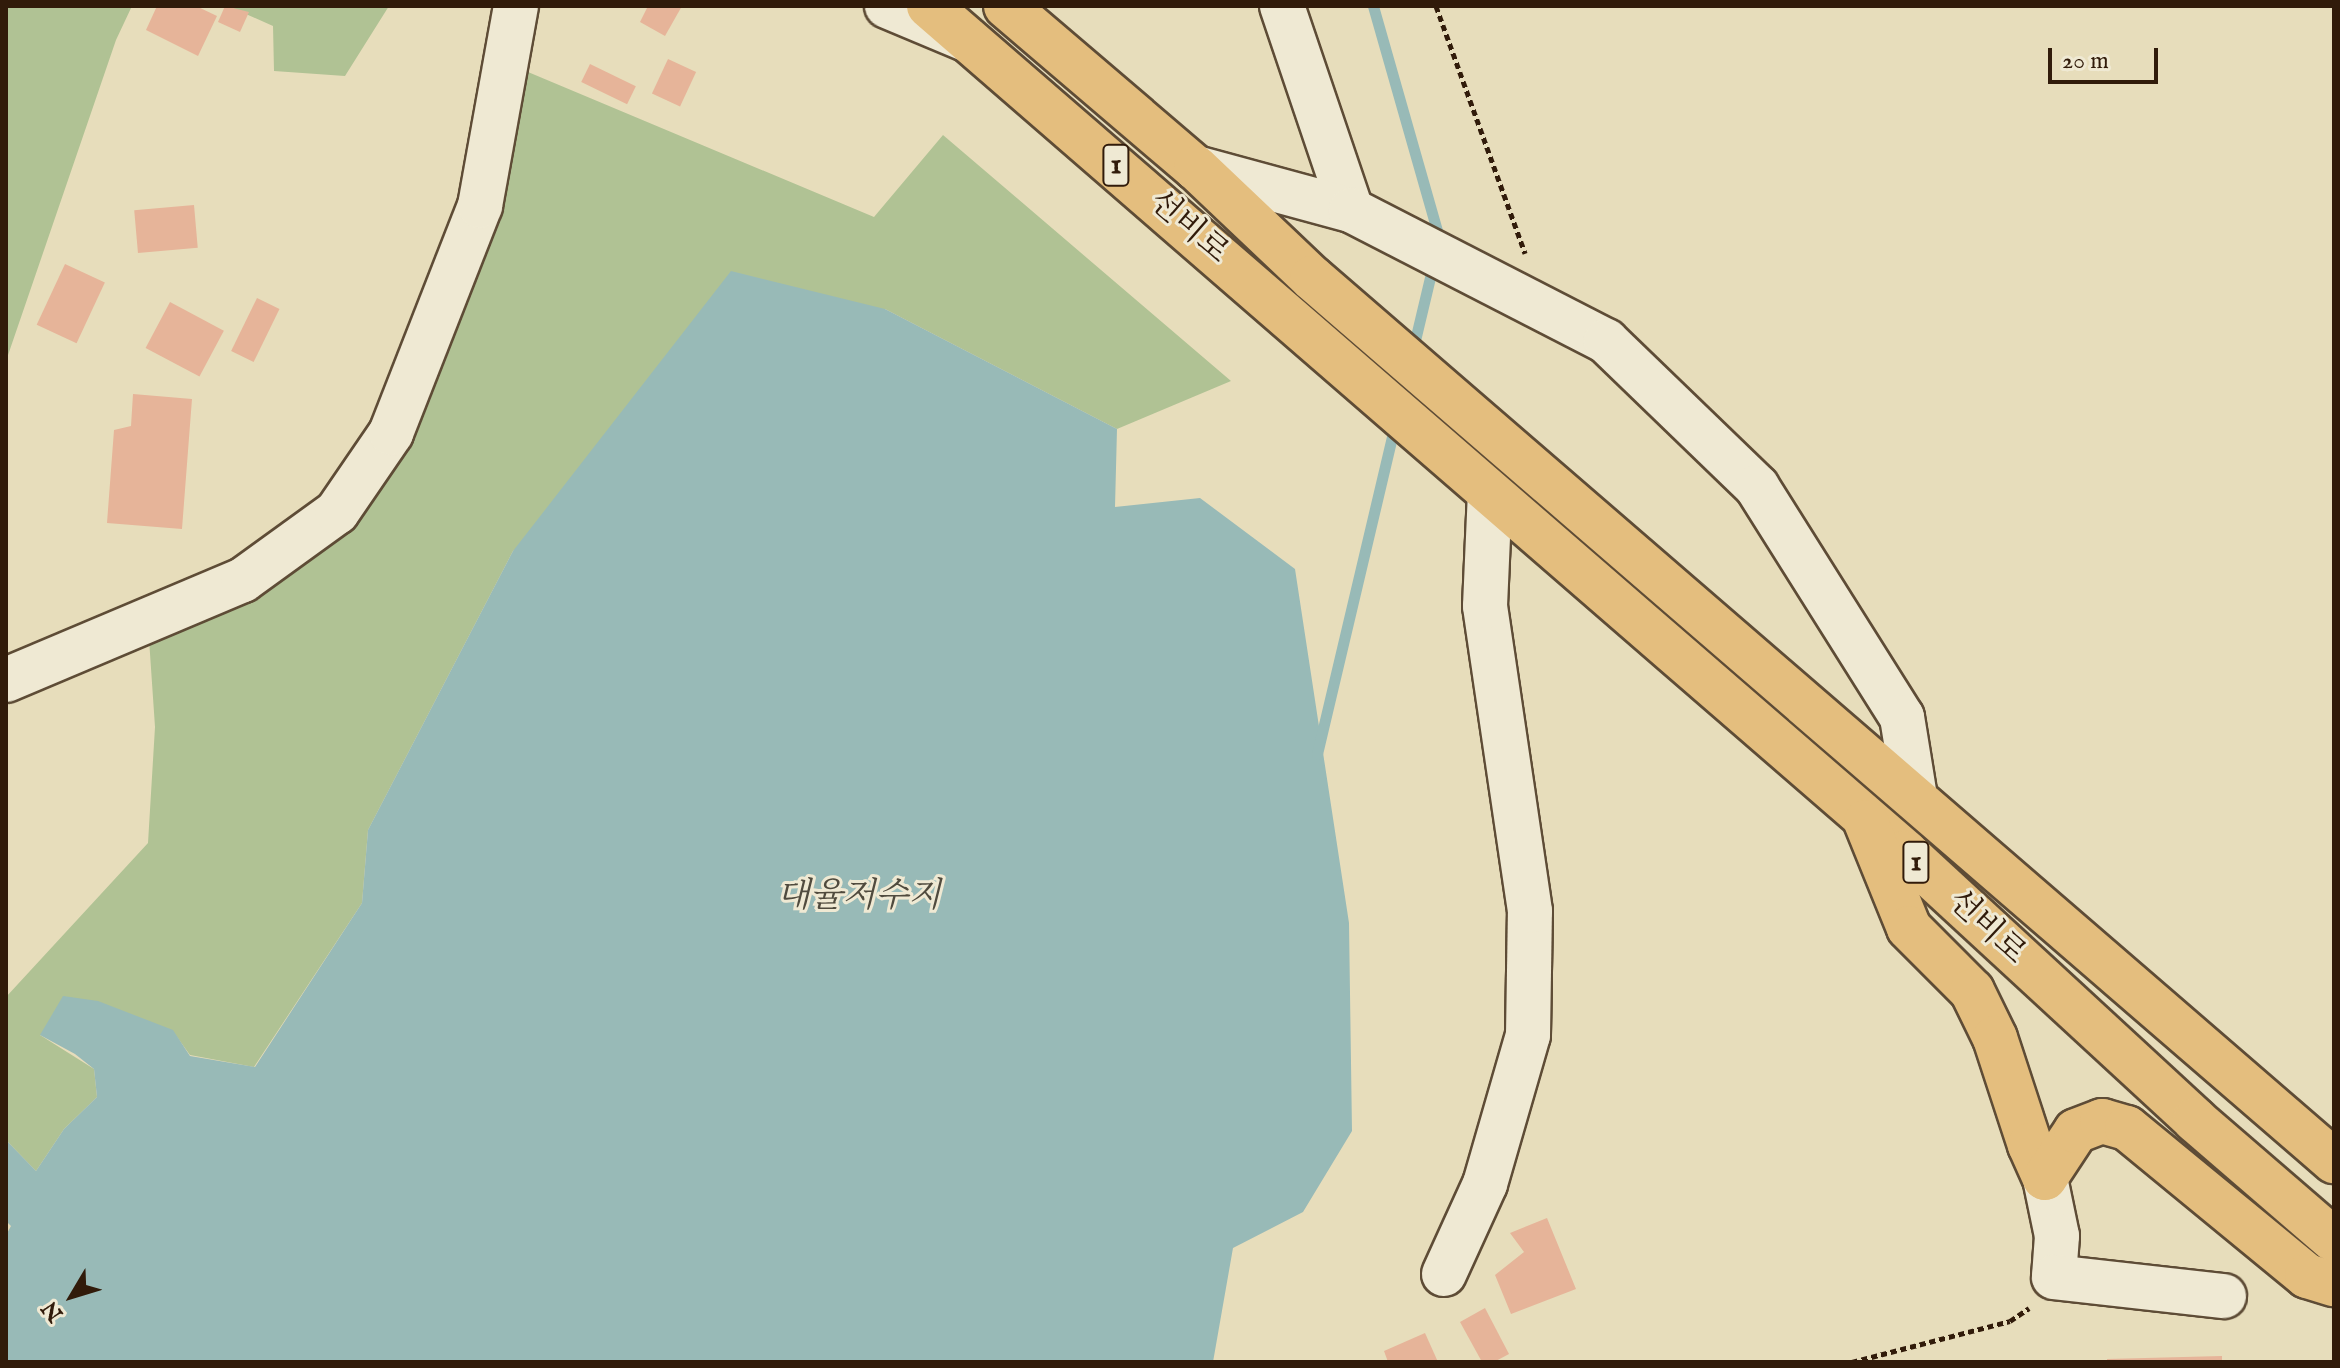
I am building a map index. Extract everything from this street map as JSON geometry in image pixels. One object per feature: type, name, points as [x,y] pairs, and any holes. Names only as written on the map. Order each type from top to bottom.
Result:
[{"type":"main road","name":"선비로","points":[[929,6],[1301,325],[1864,816],[2195,1120],[2334,1240]]},
{"type":"main road","name":"선비로","points":[[1006,6],[1196,168],[1312,278],[2334,1161]]},
{"type":"main road","points":[[1864,816],[1909,928],[1972,991],[2045,1178]]},
{"type":"main road","points":[[2045,1178],[2076,1131],[2102,1121],[2127,1128],[2307,1276],[2334,1284]]},
{"type":"street","points":[[6,680],[243,580],[337,512],[391,433],[480,206],[516,6]]},
{"type":"street","points":[[887,6],[974,42]]},
{"type":"street","points":[[1282,6],[1351,210]]},
{"type":"street","points":[[1196,168],[1351,210],[1495,281],[1606,341],[1757,487],[1902,717],[1915,797]]},
{"type":"street","points":[[1444,1274],[1485,1184],[1528,1035],[1530,911],[1485,606],[1490,493]]},
{"type":"street","points":[[2045,1178],[2057,1236],[2054,1277],[2224,1296]]},
{"type":"path","points":[[1436,6],[1523,249],[1554,313]]},
{"type":"path","points":[[1852,1362],[2010,1321],[2039,1303],[2054,1277]]},
{"type":"green space","points":[[6,6],[132,6],[116,40],[6,361]]},
{"type":"green space","points":[[228,6],[389,6],[345,76],[274,71],[273,26]]},
{"type":"green space","points":[[528,72],[874,217],[943,135],[1231,381],[1117,429],[885,309],[513,551],[368,830],[362,903],[254,1067],[190,1055],[172,1030],[40,1035],[94,1069],[97,1097],[64,1129],[36,1171],[6,1140],[6,997],[148,843],[155,727],[149,639],[286,569],[479,252]]},
{"type":"water","name":"대율저수지","points":[[731,271],[885,309],[1117,429],[1115,507],[1200,498],[1295,569],[1349,923],[1352,1131],[1303,1212],[1233,1248],[1213,1362],[6,1362],[6,1235],[11,1226],[6,1221],[6,1140],[36,1171],[64,1129],[97,1097],[94,1069],[75,1054],[40,1035],[63,996],[98,1001],[173,1030],[190,1056],[255,1067],[362,903],[368,830],[513,551]]},
{"type":"building","points":[[157,6],[196,6],[217,16],[198,56],[146,30]]},
{"type":"building","points":[[225,6],[249,12],[240,32],[218,22]]},
{"type":"building","points":[[648,6],[682,6],[665,36],[640,22]]},
{"type":"building","points":[[668,59],[696,72],[680,107],[652,93]]},
{"type":"building","points":[[590,64],[636,86],[627,104],[581,82]]},
{"type":"building","points":[[194,205],[198,248],[138,253],[134,210]]},
{"type":"building","points":[[65,264],[105,283],[77,343],[37,325]]},
{"type":"building","points":[[257,298],[279,309],[254,362],[231,351]]},
{"type":"building","points":[[170,302],[224,331],[199,377],[146,348]]},
{"type":"building","points":[[133,394],[192,399],[182,529],[107,523],[114,430],[131,426]]},
{"type":"building","points":[[1547,1218],[1576,1289],[1511,1314],[1495,1275],[1524,1252],[1510,1233]]},
{"type":"building","points":[[1485,1308],[1509,1354],[1494,1362],[1482,1362],[1460,1322]]},
{"type":"building","points":[[1425,1333],[1438,1362],[1388,1362],[1384,1351]]},
{"type":"building","points":[[2222,1356],[2222,1362],[2107,1362],[2107,1359]]},
{"type":"waterway","points":[[1373,6],[1439,237],[1438,244]]},
{"type":"waterway","points":[[1412,353],[1434,261]]},
{"type":"waterway","points":[[1317,754],[1395,424]]}]
